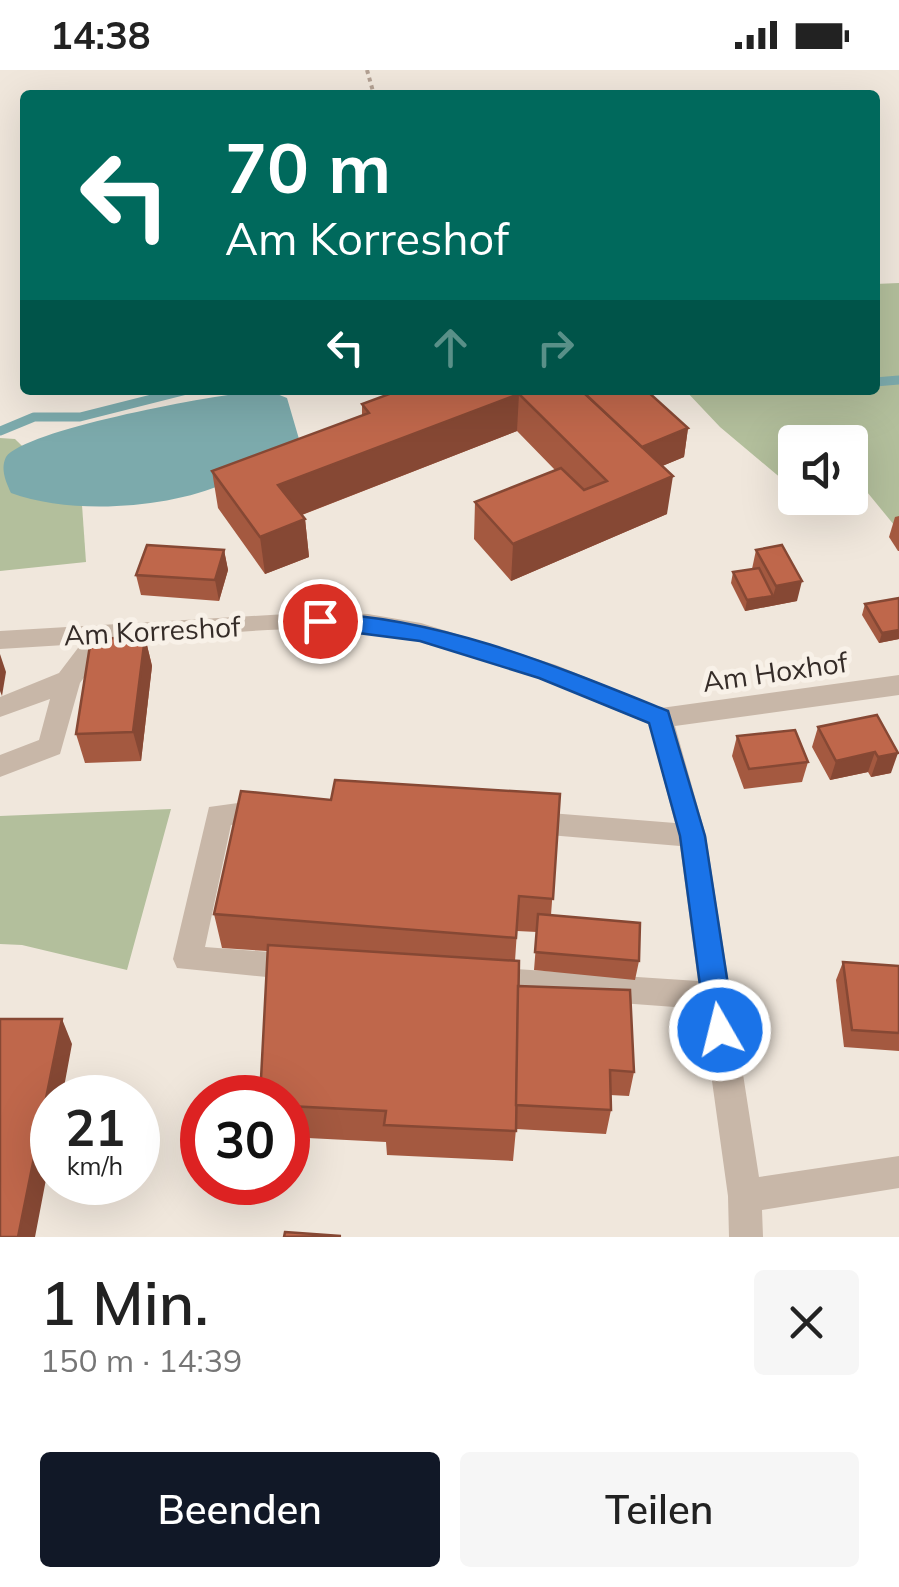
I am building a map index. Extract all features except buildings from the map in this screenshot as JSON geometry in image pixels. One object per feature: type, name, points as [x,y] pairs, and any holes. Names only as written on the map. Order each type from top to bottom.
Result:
[{"type":"street","name":"Am Korreshof","points":[[0,640],[320,621],[368,623],[421,632],[547,672],[660,718]]},
{"type":"street","points":[[0,707],[68,680],[103,633]]},
{"type":"street","points":[[0,766],[51,747],[68,680]]},
{"type":"street","name":"Am Hoxhof","points":[[660,718],[899,685]]},
{"type":"street","points":[[660,718],[692,836],[744,1196],[746,1237]]},
{"type":"street","points":[[288,808],[219,815],[188,959],[324,969]]},
{"type":"street","points":[[498,819],[692,836]]},
{"type":"street","points":[[462,978],[716,996]]},
{"type":"street","points":[[744,1196],[899,1172]]},
{"type":"green space","points":[[899,283],[899,531],[868,493],[868,425],[778,425],[778,476],[720,427],[690,395],[880,395],[880,284]]},
{"type":"green space","points":[[0,438],[15,439],[82,505],[86,562],[0,571]]},
{"type":"green space","points":[[171,809],[127,970],[22,945],[0,944],[0,816]]},
{"type":"water","points":[[212,398],[287,398],[299,439],[226,483],[176,499],[90,506],[35,500],[11,493],[4,466],[6,457],[22,446],[87,424]]},
{"type":"waterway","points":[[880,382],[899,380]]},
{"type":"waterway","points":[[0,431],[34,417],[80,417],[167,395]]},
{"type":"route","points":[[320,621],[368,623],[421,632],[547,672],[660,718],[692,836],[720,1030]]}]
